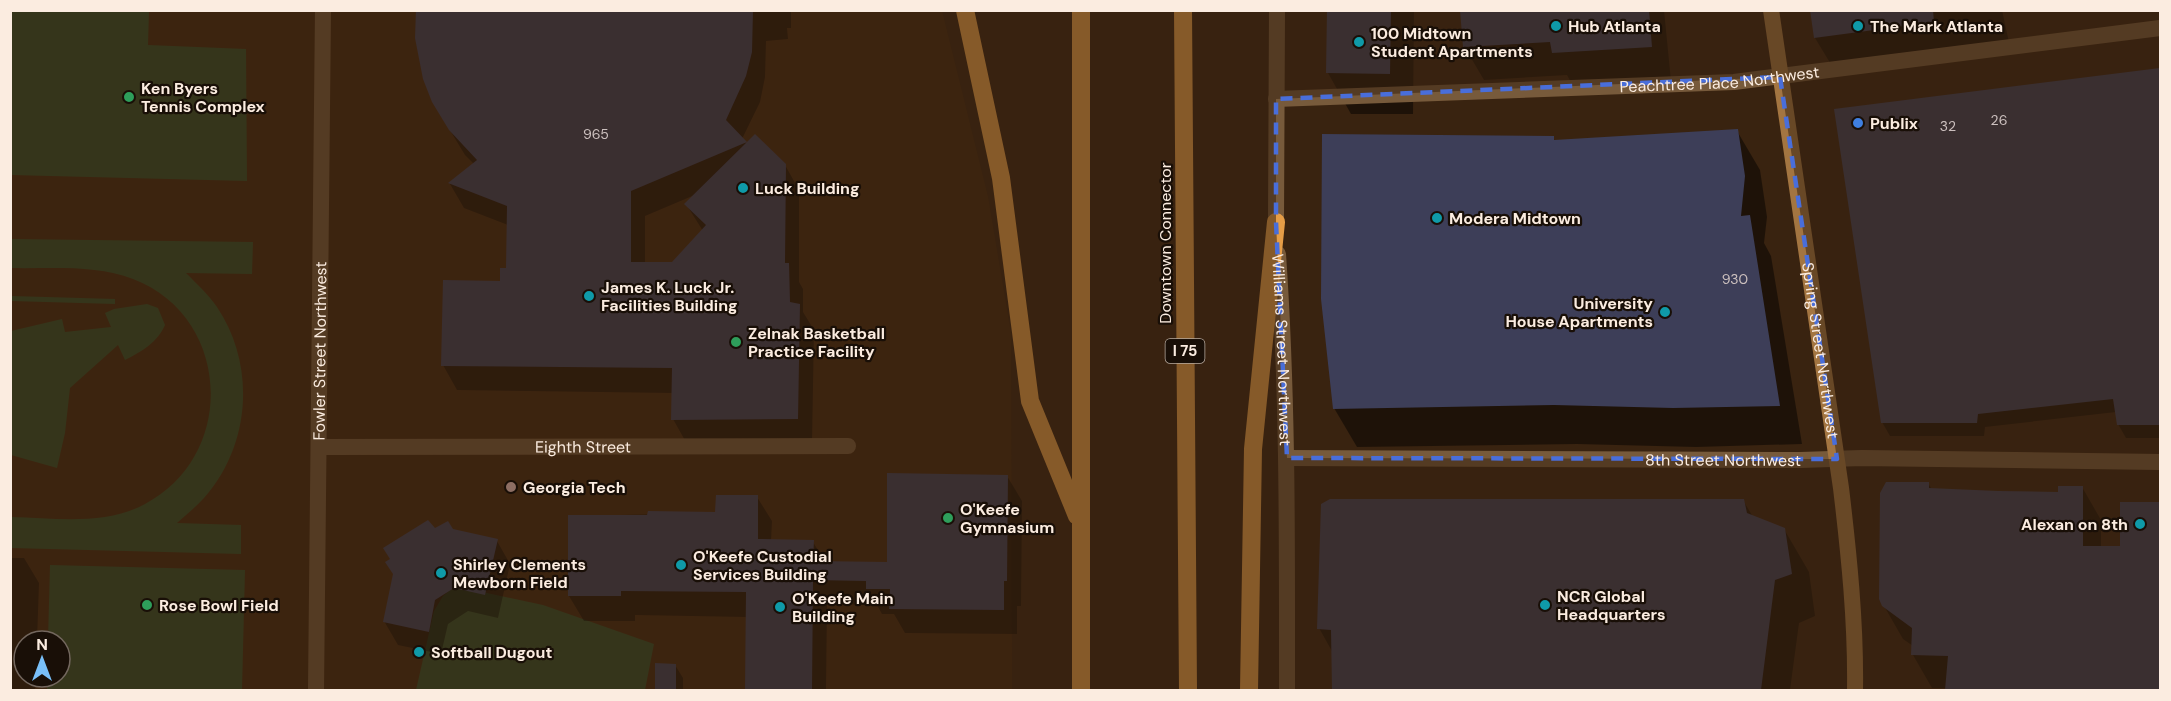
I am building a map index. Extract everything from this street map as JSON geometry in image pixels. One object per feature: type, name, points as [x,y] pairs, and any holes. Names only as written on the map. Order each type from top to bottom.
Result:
[{"type":"highway","points":[[965,10],[1001,178],[1030,402],[1081,526]]},
{"type":"highway","points":[[1081,10],[1082,690]]},
{"type":"highway","name":"Downtown Connector","points":[[1183,10],[1188,690]]},
{"type":"highway","points":[[1249,690],[1253,449],[1276,222]]},
{"type":"main road","name":"Spring Street Northwest","points":[[1771,10],[1837,459],[1849,559],[1855,690]]},
{"type":"street","name":"Fowler Street Northwest","points":[[316,690],[324,10]]},
{"type":"street","name":"Williams Street Northwest","points":[[1277,10],[1276,222],[1284,336],[1287,458],[1287,690]]},
{"type":"street","name":"Peachtree Place Northwest","points":[[1276,99],[1734,82],[2160,28]]},
{"type":"street","name":"Eighth Street","points":[[319,447],[848,446]]},
{"type":"street","name":"8th Street Northwest","points":[[1287,458],[2160,462]]},
{"type":"highlighted area","points":[[1780,77],[1837,459],[1287,458],[1276,222],[1276,99]]},
{"type":"shaded area","name":"Georgia Tech","points":[[10,11],[942,11],[988,197],[1011,334],[1012,690],[11,690]]},
{"type":"green space","name":"Ken Byers Tennis Complex","points":[[11,10],[149,11],[148,45],[246,49],[247,181],[11,175]]},
{"type":"green space","points":[[11,239],[253,242],[252,274],[186,273],[214,302],[230,330],[238,354],[243,404],[239,430],[220,477],[204,498],[177,523],[241,525],[241,554],[11,548],[11,517],[80,519],[113,515],[145,504],[175,482],[196,453],[208,421],[211,387],[204,354],[189,323],[165,297],[133,279],[103,271],[72,268],[11,268]]},
{"type":"green space","points":[[11,296],[115,299],[115,304],[11,301]]},
{"type":"green space","points":[[147,304],[158,308],[165,325],[158,337],[143,350],[125,360],[118,345],[70,388],[65,433],[57,468],[11,455],[11,331],[62,319],[65,332],[111,327],[105,313],[114,309]]},
{"type":"green space","name":"Rose Bowl Field","points":[[50,565],[245,570],[242,690],[47,690],[72,689],[72,629],[48,629]]},
{"type":"green space","points":[[455,586],[543,605],[654,644],[645,690],[416,690],[434,611],[443,596]]},
{"type":"building","points":[[416,10],[753,10],[752,52],[746,76],[726,120],[747,142],[755,134],[786,164],[785,263],[789,263],[790,302],[800,304],[798,419],[671,420],[672,368],[441,366],[443,280],[500,281],[500,268],[506,268],[507,206],[448,183],[477,160],[449,130],[432,102],[423,79],[415,38]],"holes":[[[747,142],[684,204],[706,225],[672,262],[631,262],[631,191]]]},
{"type":"building","name":"100 Midtown Student Apartments","points":[[1327,10],[1391,10],[1390,74],[1326,73]]},
{"type":"building","name":"Hub Atlanta","points":[[1460,10],[1649,10],[1652,47],[1552,53],[1550,42],[1463,47]]},
{"type":"building","name":"The Mark Atlanta","points":[[1810,10],[1933,10],[1934,22],[1814,38]]},
{"type":"building","points":[[2160,68],[2160,425],[2117,425],[2113,399],[1978,414],[1977,423],[1881,423],[1834,109]]},
{"type":"building","points":[[1738,129],[1745,176],[1741,216],[1750,215],[1780,406],[1673,408],[1554,405],[1333,409],[1321,299],[1322,134],[1554,136],[1554,140]]},
{"type":"building","points":[[887,473],[1008,475],[1007,581],[1004,581],[1004,610],[889,609],[890,589],[866,589],[866,581],[813,580],[812,690],[745,690],[746,592],[621,591],[621,596],[568,596],[568,515],[647,515],[648,511],[715,512],[716,495],[758,495],[758,539],[814,540],[813,561],[887,562]]},
{"type":"building","points":[[1886,482],[1929,482],[1929,488],[1998,491],[2058,492],[2058,486],[2083,486],[2083,546],[2120,546],[2120,502],[2160,502],[2160,690],[1945,690],[1948,656],[1911,655],[1912,628],[1882,606],[1879,599],[1880,493]]},
{"type":"building","name":"NCR Global Headquarters","points":[[1330,499],[1744,499],[1747,513],[1785,528],[1792,574],[1775,580],[1761,690],[1332,690],[1331,630],[1317,629],[1321,504]]},
{"type":"building","name":"Shirley Clements Mewborn Field","points":[[428,520],[435,528],[448,521],[453,529],[498,539],[485,595],[454,588],[435,600],[429,632],[383,622],[393,574],[385,562],[390,559],[383,548]]},
{"type":"building","points":[[655,663],[676,664],[676,690],[655,690]]},
{"type":"place","name":"Hub Atlanta","points":[[1556,26]]},
{"type":"place","name":"The Mark Atlanta","points":[[1858,26]]},
{"type":"place","name":"100 Midtown Student Apartments","points":[[1359,42]]},
{"type":"place","name":"Ken Byers Tennis Complex","points":[[129,97]]},
{"type":"place","name":"Publix","points":[[1858,123]]},
{"type":"place","name":"Luck Building","points":[[743,188]]},
{"type":"place","name":"Modera Midtown","points":[[1437,218]]},
{"type":"place","name":"James K. Luck Jr. Facilities Building","points":[[589,296]]},
{"type":"place","name":"University House Apartments","points":[[1665,312]]},
{"type":"place","name":"Zelnak Basketball Practice Facility","points":[[736,342]]},
{"type":"place","name":"Georgia Tech","points":[[511,487]]},
{"type":"place","name":"O'Keefe Gymnasium","points":[[948,518]]},
{"type":"place","name":"Alexan on 8th","points":[[2140,524]]},
{"type":"place","name":"O'Keefe Custodial Services Building","points":[[681,565]]},
{"type":"place","name":"Shirley Clements Mewborn Field","points":[[441,573]]},
{"type":"place","name":"Rose Bowl Field","points":[[147,605]]},
{"type":"place","name":"NCR Global Headquarters","points":[[1545,605]]},
{"type":"place","name":"O'Keefe Main Building","points":[[780,607]]},
{"type":"place","name":"Softball Dugout","points":[[419,652]]}]
